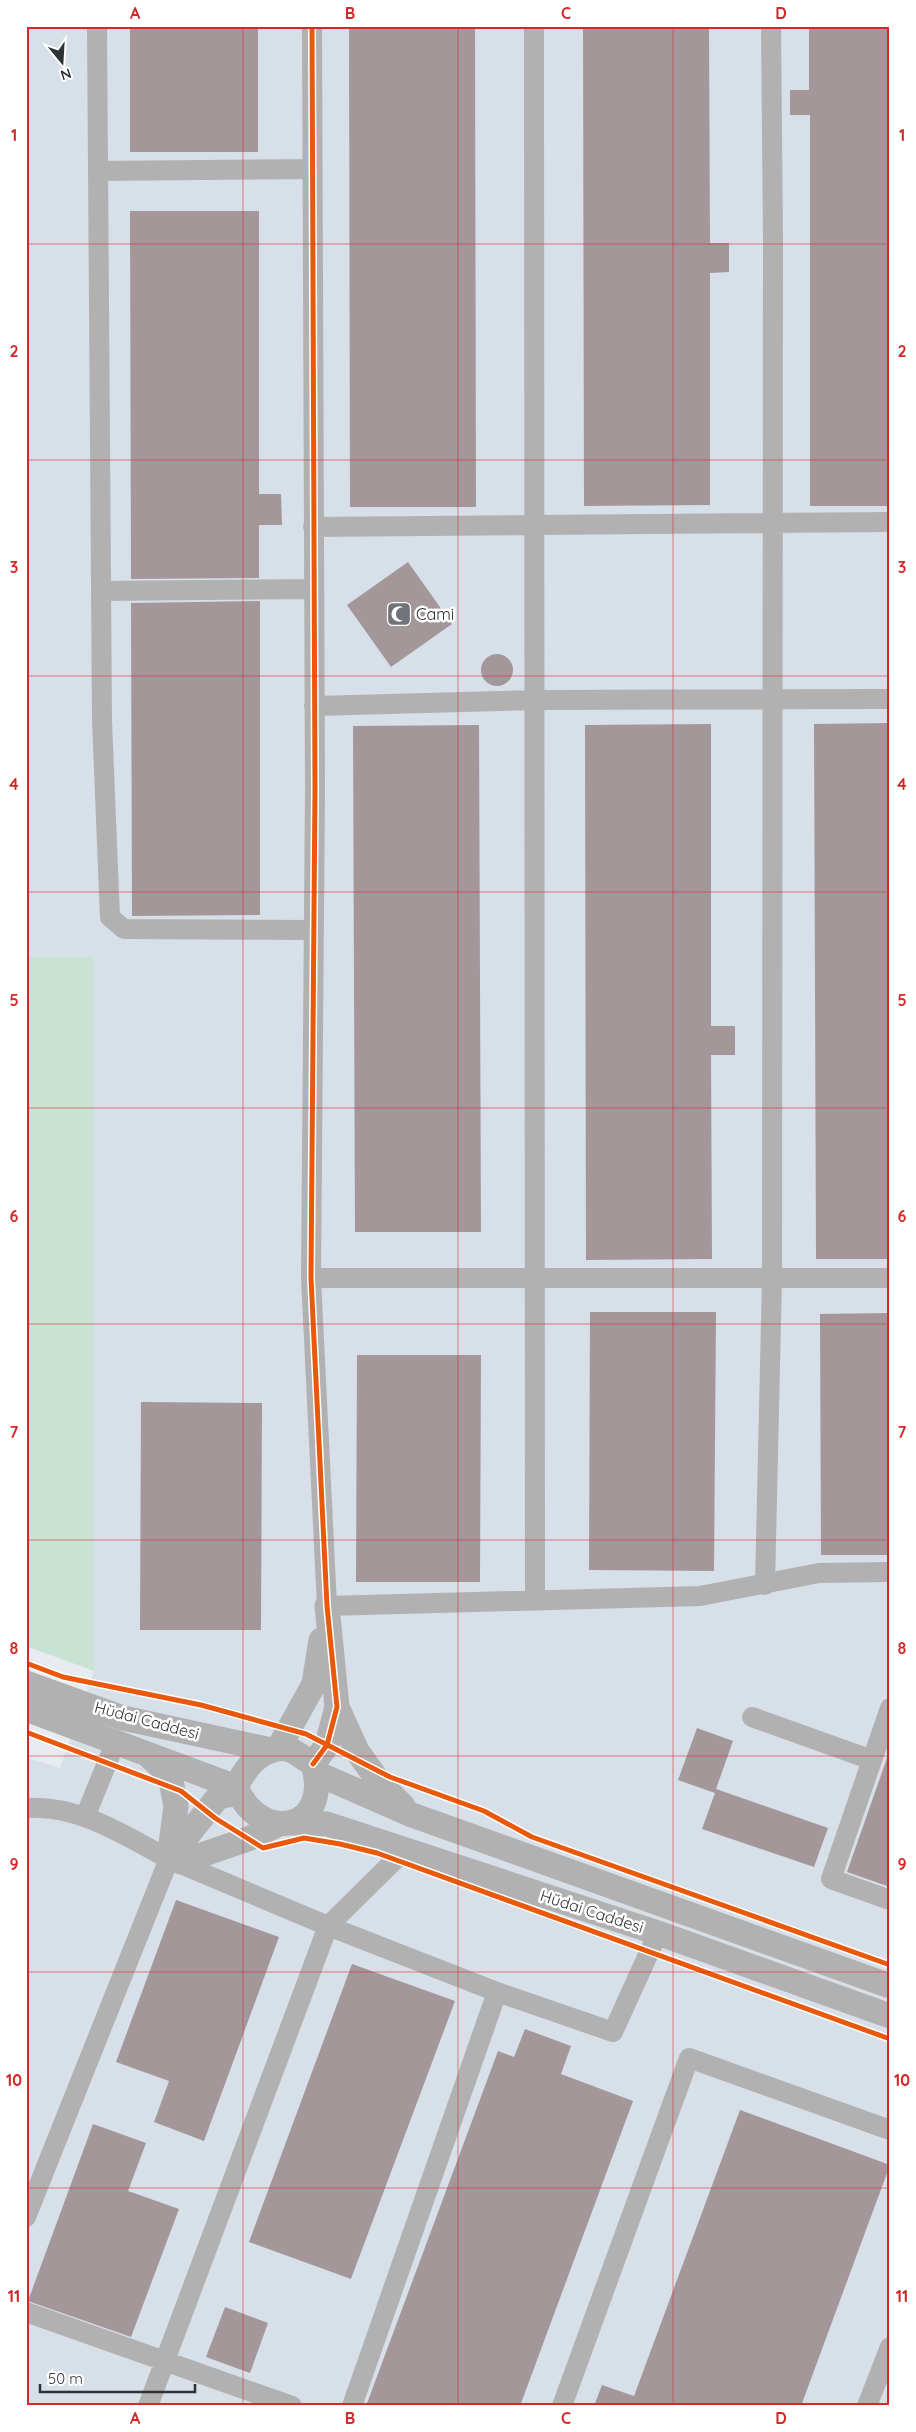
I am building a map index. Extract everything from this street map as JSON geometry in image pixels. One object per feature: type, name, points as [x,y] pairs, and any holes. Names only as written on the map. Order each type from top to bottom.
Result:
[{"type":"street","points":[[97,26],[102,721],[110,917],[124,929],[314,930]]},
{"type":"street","points":[[312,26],[314,930],[311,1278],[327,1606],[337,1707],[357,1751],[379,1782],[412,1815]]},
{"type":"street","points":[[534,26],[535,1600]]},
{"type":"street","points":[[765,1585],[772,1278],[771,26]]},
{"type":"street","points":[[98,171],[312,170]]},
{"type":"street","points":[[313,527],[890,522]]},
{"type":"street","points":[[101,591],[313,590]]},
{"type":"street","points":[[314,706],[534,700],[890,699]]},
{"type":"street","points":[[311,1278],[890,1278]]},
{"type":"street","points":[[327,1606],[700,1596],[765,1585],[819,1573],[890,1572]]},
{"type":"street","points":[[275,1749],[314,1684],[327,1606]]},
{"type":"street","name":"Hüdai Caddesi","points":[[26,1683],[123,1718],[275,1749]]},
{"type":"street","points":[[175,1860],[248,1839],[284,1823],[300,1819],[314,1803],[318,1788],[315,1768],[328,1744],[337,1707]]},
{"type":"street","points":[[890,1708],[831,1879],[890,1900]]},
{"type":"street","name":"Hüdai Caddesi","points":[[26,1709],[116,1741],[237,1790]]},
{"type":"street","points":[[752,1717],[872,1760]]},
{"type":"street","points":[[85,1817],[116,1741]]},
{"type":"street","points":[[26,2217],[175,1860],[218,1797],[237,1790],[250,1764],[260,1755],[275,1749],[293,1750],[315,1768]]},
{"type":"street","points":[[144,1752],[170,1776],[176,1806],[175,1860]]},
{"type":"street","name":"Hüdai Caddesi","points":[[315,1768],[412,1815],[890,1986]]},
{"type":"street","points":[[237,1790],[249,1811],[268,1822],[284,1823]]},
{"type":"street","points":[[26,1808],[43,1807],[85,1817],[175,1860],[328,1926],[497,1992],[613,2032],[658,1934]]},
{"type":"street","name":"Hüdai Caddesi","points":[[284,1823],[327,1824],[658,1934],[890,2016]]},
{"type":"street","points":[[148,2406],[328,1926],[405,1850]]},
{"type":"street","points":[[352,2406],[497,1992]]},
{"type":"street","points":[[562,2406],[689,2058],[890,2130]]},
{"type":"street","points":[[26,2312],[292,2406]]},
{"type":"street","points":[[867,2406],[890,2347]]},
{"type":"shaded area","points":[[26,26],[890,26],[890,2406],[26,2406],[26,1757],[60,1768],[94,1671],[93,957],[26,957]]},
{"type":"green space","points":[[26,957],[94,957],[94,1671],[26,1646]]},
{"type":"building","points":[[130,26],[258,26],[258,152],[130,152]]},
{"type":"building","points":[[349,26],[475,26],[476,507],[350,507]]},
{"type":"building","points":[[583,26],[709,26],[710,243],[729,243],[729,272],[710,273],[710,505],[584,506]]},
{"type":"building","points":[[809,26],[890,26],[890,506],[810,506],[810,115],[790,115],[790,90],[809,90]]},
{"type":"building","points":[[130,211],[259,211],[259,494],[281,494],[282,525],[259,525],[259,578],[131,579]]},
{"type":"building","name":"Cami","points":[[408,562],[452,624],[391,667],[347,605]]},
{"type":"building","points":[[260,601],[260,915],[132,916],[131,603]]},
{"type":"building","points":[[497,654],[508,659],[513,670],[508,681],[497,686],[486,681],[481,670],[486,659]]},
{"type":"building","points":[[890,723],[890,1259],[816,1259],[814,724]]},
{"type":"building","points":[[711,724],[711,1026],[735,1026],[735,1055],[711,1055],[712,1259],[586,1260],[585,725]]},
{"type":"building","points":[[479,725],[481,1232],[355,1232],[353,726]]},
{"type":"building","points":[[590,1312],[716,1312],[714,1571],[589,1570]]},
{"type":"building","points":[[890,1313],[890,1555],[821,1555],[820,1314]]},
{"type":"building","points":[[357,1355],[481,1355],[480,1582],[356,1582]]},
{"type":"building","points":[[141,1402],[262,1403],[261,1630],[140,1630]]},
{"type":"building","points":[[697,1728],[733,1741],[716,1789],[828,1828],[814,1867],[702,1829],[715,1793],[678,1780]]},
{"type":"building","points":[[887,1758],[890,1759],[890,1887],[847,1872]]},
{"type":"building","points":[[176,1900],[279,1937],[204,2141],[154,2122],[169,2081],[116,2062]]},
{"type":"building","points":[[352,1964],[455,2001],[351,2279],[249,2242]]},
{"type":"building","points":[[525,2029],[571,2046],[561,2074],[633,2101],[520,2406],[366,2406],[498,2051],[514,2057]]},
{"type":"building","points":[[740,2110],[890,2165],[801,2406],[594,2406],[602,2385],[634,2396]]},
{"type":"building","points":[[93,2124],[146,2143],[128,2191],[179,2209],[131,2337],[28,2301]]},
{"type":"building","points":[[225,2307],[268,2323],[250,2373],[206,2357]]},
{"type":"cycle path","points":[[312,26],[315,790],[311,1278],[327,1606],[337,1707],[327,1745],[313,1764]]},
{"type":"cycle path","points":[[26,1663],[63,1677],[201,1705],[306,1734],[390,1777],[484,1811],[532,1837],[890,1965]]},
{"type":"cycle path","points":[[26,1732],[181,1791],[215,1818],[263,1848],[304,1838],[377,1853],[890,2039]]},
{"type":"place","name":"Cami","points":[[399,614]]}]
